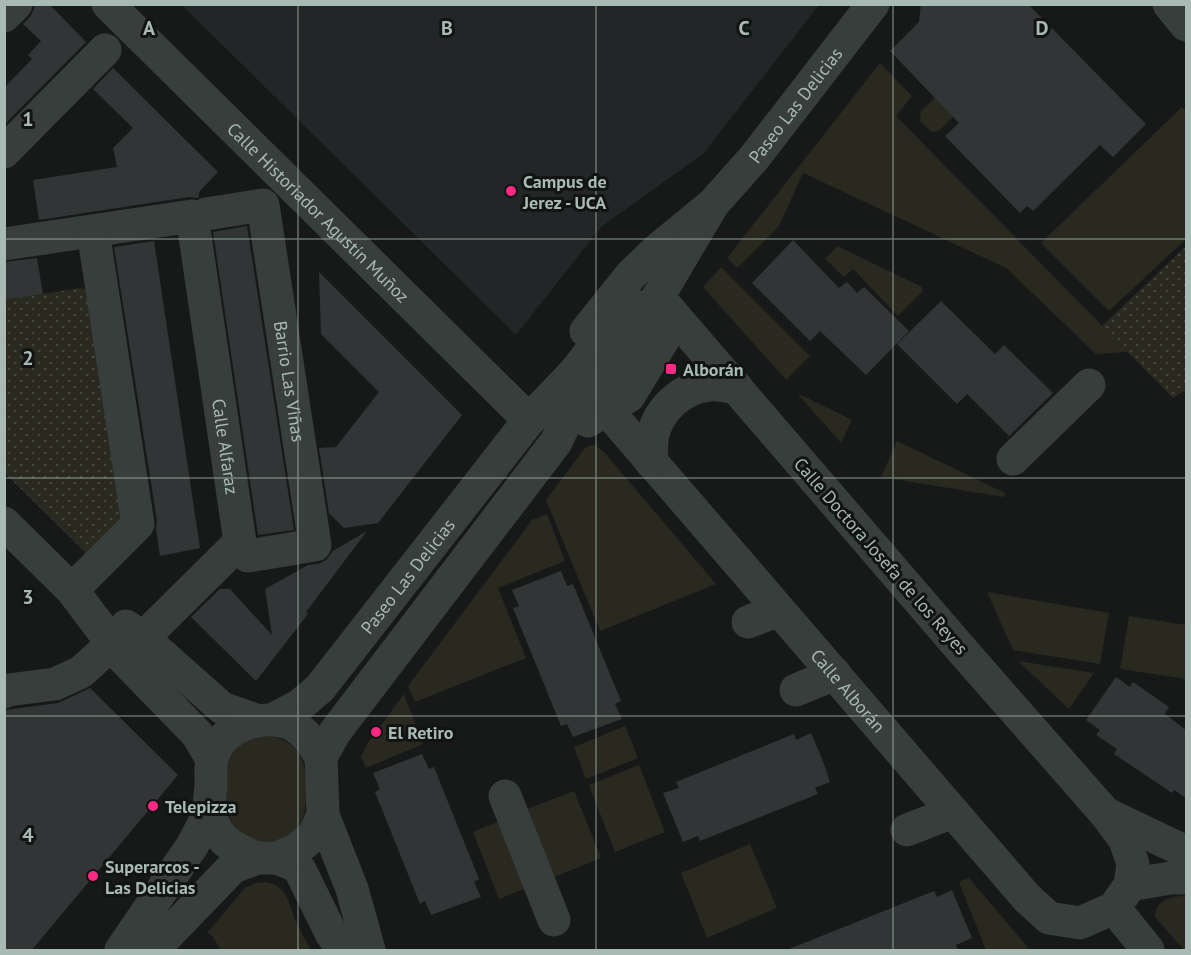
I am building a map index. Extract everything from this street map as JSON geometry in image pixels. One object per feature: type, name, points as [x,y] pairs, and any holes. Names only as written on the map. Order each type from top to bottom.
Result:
[{"type":"street","points":[[4,16],[16,4]]},
{"type":"street","name":"Calle Historiador Agustín Muñoz","points":[[108,4],[529,420]]},
{"type":"street","name":"Paseo Las Delicias","points":[[529,420],[560,362],[632,275],[657,250],[713,204],[754,158],[873,4]]},
{"type":"street","points":[[1168,4],[1186,25]]},
{"type":"street","points":[[4,152],[105,50]]},
{"type":"street","name":"Paseo Las Delicias","points":[[322,815],[321,757],[334,732],[556,442],[564,425],[581,402],[610,368],[658,297],[713,204]]},
{"type":"street","name":"Barrio Las Viñas","points":[[4,244],[263,205],[315,545],[248,556]]},
{"type":"street","name":"Calle Alfaraz","points":[[128,641],[240,542],[199,215]]},
{"type":"street","points":[[72,590],[138,524],[93,231]]},
{"type":"street","name":"Paseo Las Delicias","points":[[212,759],[220,741],[234,730],[299,706],[320,688],[529,420],[574,373],[605,333],[631,312],[658,297]]},
{"type":"street","name":"Paseo Las Delicias","points":[[556,442],[628,396],[663,340],[658,297]]},
{"type":"street","name":"Calle Doctora Josefa de los Reyes","points":[[658,297],[1105,813],[1125,840],[1133,864],[1122,897]]},
{"type":"street","points":[[651,462],[652,435],[659,417],[672,401],[691,389],[711,384],[737,388]]},
{"type":"street","points":[[1013,459],[1089,385]]},
{"type":"street","name":"Calle Alborán","points":[[607,410],[1027,898],[1049,918],[1080,923],[1122,897]]},
{"type":"street","points":[[4,523],[128,641],[222,708],[292,725],[309,738],[321,757]]},
{"type":"street","points":[[748,622],[779,610]]},
{"type":"street","points":[[6,690],[55,684],[81,672],[128,641]]},
{"type":"street","points":[[128,641],[123,659],[196,734],[212,759],[210,812],[218,834],[235,849],[295,865],[300,870],[331,933],[343,951]]},
{"type":"street","points":[[796,690],[835,674]]},
{"type":"street","points":[[505,795],[554,920]]},
{"type":"street","points":[[121,951],[192,846],[210,812]]},
{"type":"street","points":[[907,830],[953,812]]},
{"type":"street","name":"Calle Doctora Josefa de los Reyes","points":[[1105,813],[1186,852]]},
{"type":"street","points":[[153,951],[233,867],[296,850],[313,836],[322,815]]},
{"type":"street","points":[[322,815],[352,889],[369,951]]},
{"type":"street","points":[[1148,951],[1122,897],[1170,878],[1186,878]]},
{"type":"shaded area","name":"Campus de Jerez - UCA","points":[[182,5],[819,5],[703,154],[601,227],[516,335]]},
{"type":"shaded area","points":[[880,63],[912,96],[896,116],[1128,352],[1096,354],[1006,268],[803,173],[779,226],[737,268],[727,258]]},
{"type":"shaded area","points":[[948,86],[965,105],[939,131],[932,132],[920,121],[921,111]]},
{"type":"shaded area","points":[[1182,107],[1186,111],[1186,239],[1109,311],[1041,243]]},
{"type":"shaded area","points":[[837,246],[920,286],[922,292],[898,316],[853,269],[844,277],[825,259]]},
{"type":"shaded area","points":[[1186,246],[1186,390],[1173,398],[1102,326]]},
{"type":"shaded area","points":[[721,267],[810,356],[786,380],[703,287]]},
{"type":"shaded area","points":[[80,288],[88,290],[124,516],[90,557],[5,473],[5,300]]},
{"type":"shaded area","points":[[797,393],[852,420],[841,443]]},
{"type":"shaded area","points":[[897,441],[1005,493],[1004,497],[881,477]]},
{"type":"shaded area","points":[[595,445],[604,452],[716,584],[600,631],[546,500],[585,448]]},
{"type":"shaded area","points":[[547,514],[565,561],[498,588],[526,658],[415,702],[408,686],[532,520]]},
{"type":"shaded area","points":[[987,592],[1109,613],[1100,664],[1013,650]]},
{"type":"shaded area","points":[[1129,616],[1186,625],[1186,679],[1120,669]]},
{"type":"shaded area","points":[[1018,661],[1094,673],[1069,709]]},
{"type":"shaded area","points":[[404,694],[423,744],[366,768],[361,757],[367,744]]},
{"type":"shaded area","points":[[625,726],[638,758],[586,779],[574,747]]},
{"type":"shaded area","points":[[269,736],[288,742],[299,754],[305,770],[306,805],[300,824],[289,835],[279,840],[259,841],[241,832],[229,816],[226,804],[227,773],[228,764],[235,750],[249,741]]},
{"type":"shaded area","points":[[639,765],[665,832],[615,852],[589,785]]},
{"type":"shaded area","points":[[574,791],[601,858],[547,880],[520,812]]},
{"type":"shaded area","points":[[506,818],[532,886],[499,899],[473,832]]},
{"type":"shaded area","points":[[750,844],[777,908],[707,938],[681,873]]},
{"type":"shaded area","points":[[969,878],[1030,950],[986,950],[959,882]]},
{"type":"shaded area","points":[[266,882],[283,891],[311,950],[221,950],[213,937],[207,933],[245,888],[255,883]]},
{"type":"shaded area","points":[[1186,896],[1186,950],[1184,950],[1155,917],[1157,907],[1164,901],[1172,897]]},
{"type":"building","points":[[34,4],[49,4],[86,42],[4,125],[4,88],[32,59],[28,55],[41,41],[23,24],[30,17]]},
{"type":"building","points":[[921,4],[1028,4],[1146,124],[1113,157],[1100,145],[1033,211],[1027,206],[1020,213],[945,136],[959,123],[890,51],[919,22]]},
{"type":"building","points":[[113,68],[218,172],[199,192],[197,198],[189,197],[39,220],[33,180],[117,167],[113,148],[133,128],[93,89]]},
{"type":"building","points":[[247,226],[294,530],[258,535],[213,232]]},
{"type":"building","points":[[793,240],[839,288],[847,282],[857,293],[864,287],[909,331],[866,375],[820,331],[810,341],[752,283]]},
{"type":"building","points":[[154,241],[200,548],[160,556],[157,521],[114,247]]},
{"type":"building","points":[[37,258],[43,294],[4,300],[4,262]]},
{"type":"building","points":[[319,272],[462,415],[378,523],[344,528],[329,513],[319,448],[336,447],[379,392],[321,334]]},
{"type":"building","points":[[941,301],[995,354],[1004,345],[1053,393],[1009,436],[967,394],[957,404],[897,344]]},
{"type":"building","points":[[367,531],[306,612],[308,614],[256,681],[191,617],[220,589],[230,589],[272,635],[265,589],[308,565],[326,560],[333,551]]},
{"type":"building","points":[[561,571],[567,586],[573,584],[621,701],[615,704],[622,719],[573,737],[567,724],[561,726],[513,608],[519,606],[512,590]]},
{"type":"building","points":[[1116,677],[1130,687],[1133,682],[1169,707],[1165,714],[1186,730],[1186,798],[1174,790],[1172,793],[1114,754],[1117,749],[1096,735],[1100,730],[1086,720]]},
{"type":"building","points":[[90,688],[178,775],[31,951],[4,951],[4,710],[58,703]]},
{"type":"building","points":[[811,733],[830,782],[815,788],[818,794],[700,841],[698,836],[683,842],[663,793],[679,788],[676,782],[794,734],[796,740]]},
{"type":"building","points":[[422,754],[429,769],[434,767],[479,879],[474,882],[481,897],[431,915],[425,901],[420,904],[375,792],[380,789],[373,773]]},
{"type":"building","points":[[952,890],[972,938],[956,945],[958,951],[790,951],[789,949],[934,891],[937,897]]},
{"type":"place","name":"Campus de Jerez - UCA","points":[[511,191]]},
{"type":"place","name":"Alborán","points":[[671,369]]},
{"type":"place","name":"El Retiro","points":[[376,732]]},
{"type":"place","name":"Telepizza","points":[[153,806]]},
{"type":"place","name":"Superarcos - Las Delicias","points":[[93,876]]}]
